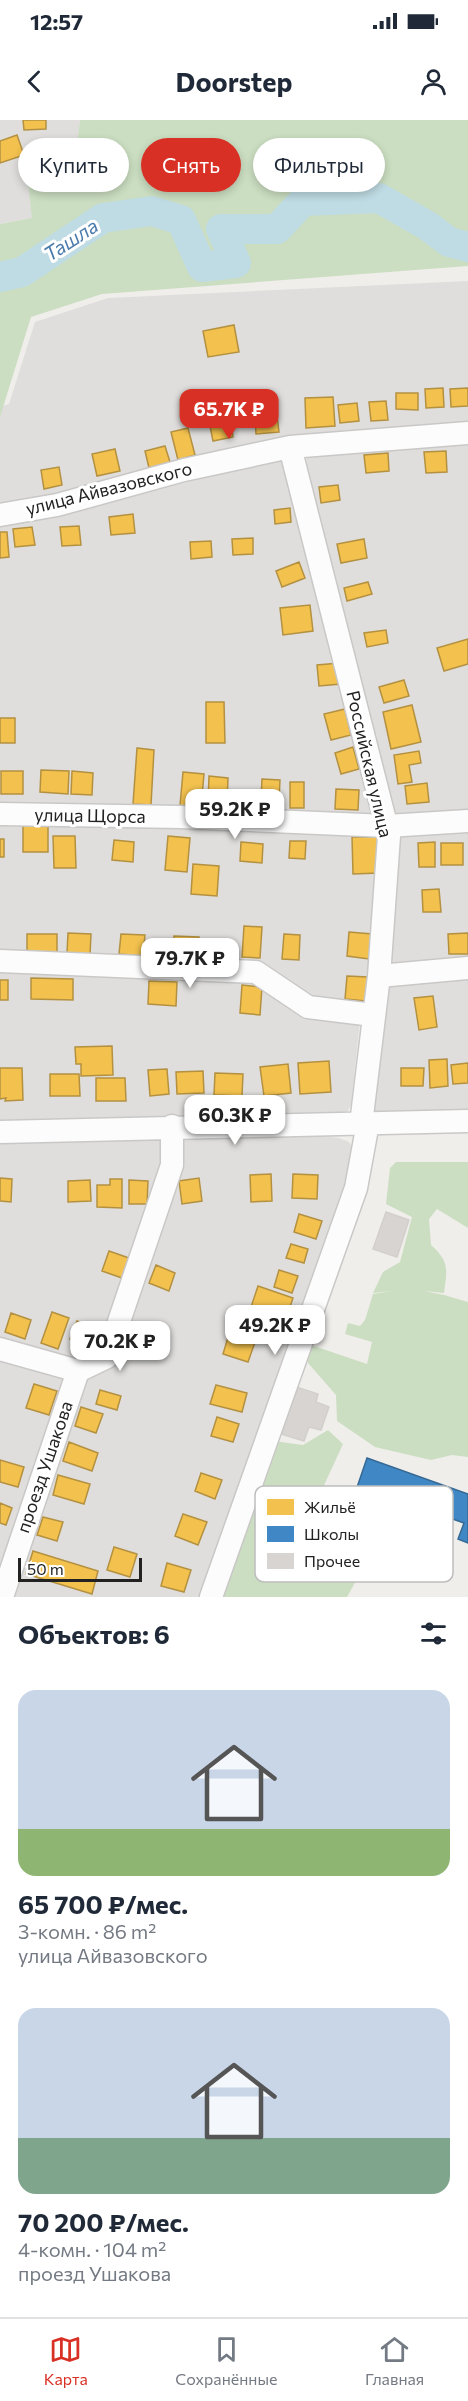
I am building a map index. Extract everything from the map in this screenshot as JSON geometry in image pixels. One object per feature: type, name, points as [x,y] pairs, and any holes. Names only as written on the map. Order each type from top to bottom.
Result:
[{"type":"street","name":"улица Айвазовского","points":[[0,515],[57,505],[184,470],[290,447],[468,433]]},
{"type":"street","name":"Российская улица","points":[[211,1597],[356,1188],[365,1124],[373,1015],[379,976],[389,836],[290,447]]},
{"type":"street","name":"улица Щорса","points":[[0,814],[181,817],[387,826],[468,821]]},
{"type":"street","points":[[0,961],[256,972],[308,1007],[373,1015]]},
{"type":"street","points":[[379,976],[468,968]]},
{"type":"street","points":[[0,1132],[172,1126],[468,1121]]},
{"type":"street","points":[[0,1349],[78,1371],[106,1357],[172,1165],[172,1126]]},
{"type":"street","name":"проезд Ушакова","points":[[2,1597],[78,1371]]},
{"type":"shaded area","points":[[0,120],[80,120],[78,138],[18,138],[18,192],[50,192],[32,218],[0,224]]},
{"type":"shaded area","points":[[468,281],[468,428],[318,437],[0,510],[0,407],[9,404],[35,322],[108,298]]},
{"type":"shaded area","points":[[468,440],[468,816],[392,820],[300,471],[311,454]]},
{"type":"shaded area","points":[[282,457],[376,819],[0,806],[0,526],[53,518]]},
{"type":"shaded area","points":[[0,820],[379,833],[367,1009],[309,1003],[257,965],[0,956]]},
{"type":"shaded area","points":[[468,829],[468,964],[397,968],[389,963],[396,840],[401,833]]},
{"type":"shaded area","points":[[0,970],[253,978],[360,1021],[351,1104],[346,1115],[0,1124]]},
{"type":"shaded area","points":[[468,973],[468,1114],[384,1115],[372,1110],[387,983]]},
{"type":"shaded area","points":[[322,1136],[349,1142],[352,1147],[350,1176],[208,1597],[0,1597],[0,1143]]},
{"type":"green space","points":[[80,120],[468,120],[468,266],[102,294],[31,317],[0,417],[0,224],[32,218],[29,192],[129,192],[129,138],[78,138]]},
{"type":"green space","points":[[396,1162],[468,1162],[468,1228],[437,1209],[429,1219],[431,1245],[444,1262],[446,1278],[444,1293],[424,1291],[468,1302],[468,1457],[452,1455],[431,1460],[375,1447],[337,1421],[336,1395],[308,1363],[305,1350],[314,1346],[367,1364],[372,1342],[345,1334],[348,1323],[360,1326],[365,1320],[373,1294],[392,1291],[373,1293],[383,1272],[400,1262],[412,1217],[386,1204],[390,1168]]},
{"type":"green space","points":[[328,1430],[343,1444],[324,1486],[258,1486],[273,1441],[303,1445]]},
{"type":"green space","points":[[255,1494],[255,1582],[355,1582],[347,1597],[220,1597]]},
{"type":"building: Жильё","points":[[23,120],[46,120],[46,129],[24,130]]},
{"type":"building: Жильё","points":[[17,135],[18,157],[0,163],[0,141]]},
{"type":"building: Жильё","points":[[234,325],[239,352],[208,357],[203,331]]},
{"type":"building: Жильё","points":[[443,388],[444,407],[426,408],[425,389]]},
{"type":"building: Жильё","points":[[468,388],[468,406],[451,407],[450,389]]},
{"type":"building: Жильё","points":[[396,393],[418,393],[418,410],[396,409]]},
{"type":"building: Жильё","points":[[333,397],[335,426],[306,428],[305,398]]},
{"type":"building: Жильё","points":[[386,401],[388,420],[371,421],[369,402]]},
{"type":"building: Жильё","points":[[357,403],[359,421],[340,423],[338,405]]},
{"type":"building: Жильё","points":[[277,415],[279,432],[256,434],[255,417]]},
{"type":"building: Жильё","points":[[231,423],[233,437],[213,441],[210,426]]},
{"type":"building: Жильё","points":[[188,428],[195,455],[178,460],[171,432]]},
{"type":"building: Жильё","points":[[165,446],[170,462],[149,468],[145,451]]},
{"type":"building: Жильё","points":[[115,449],[120,471],[97,476],[92,454]]},
{"type":"building: Жильё","points":[[446,451],[447,472],[426,473],[424,452]]},
{"type":"building: Жильё","points":[[388,453],[389,471],[366,473],[364,455]]},
{"type":"building: Жильё","points":[[59,467],[62,485],[44,489],[41,470]]},
{"type":"building: Жильё","points":[[338,485],[340,500],[321,503],[319,487]]},
{"type":"building: Жильё","points":[[290,508],[291,522],[275,524],[274,510]]},
{"type":"building: Жильё","points":[[133,514],[135,533],[111,535],[109,517]]},
{"type":"building: Жильё","points":[[79,526],[81,545],[62,546],[60,527]]},
{"type":"building: Жильё","points":[[32,527],[35,545],[15,547],[13,529]]},
{"type":"building: Жильё","points":[[0,532],[7,532],[9,557],[0,558]]},
{"type":"building: Жильё","points":[[253,538],[253,554],[233,555],[232,539]]},
{"type":"building: Жильё","points":[[364,539],[367,558],[341,563],[337,544]]},
{"type":"building: Жильё","points":[[211,541],[212,557],[191,559],[190,542]]},
{"type":"building: Жильё","points":[[299,562],[305,578],[282,587],[276,571]]},
{"type":"building: Жильё","points":[[368,582],[372,594],[347,601],[344,588]]},
{"type":"building: Жильё","points":[[310,605],[313,631],[283,635],[280,608]]},
{"type":"building: Жильё","points":[[386,630],[388,643],[367,647],[364,633]]},
{"type":"building: Жильё","points":[[468,639],[468,664],[444,671],[437,648]]},
{"type":"building: Жильё","points":[[339,663],[341,684],[319,686],[317,665]]},
{"type":"building: Жильё","points":[[404,680],[409,696],[384,703],[379,687]]},
{"type":"building: Жильё","points":[[206,702],[224,702],[225,743],[206,743]]},
{"type":"building: Жильё","points":[[412,705],[421,742],[391,749],[383,712]]},
{"type":"building: Жильё","points":[[345,709],[351,735],[331,740],[324,714]]},
{"type":"building: Жильё","points":[[0,718],[15,718],[15,743],[0,743]]},
{"type":"building: Жильё","points":[[353,747],[359,769],[341,774],[335,753]]},
{"type":"building: Жильё","points":[[137,748],[154,750],[151,805],[133,804]]},
{"type":"building: Жильё","points":[[419,751],[421,763],[409,765],[412,782],[398,784],[394,755]]},
{"type":"building: Жильё","points":[[41,770],[69,771],[68,794],[40,792]]},
{"type":"building: Жильё","points":[[1,771],[23,771],[23,794],[1,794]]},
{"type":"building: Жильё","points":[[72,771],[93,773],[92,795],[71,794]]},
{"type":"building: Жильё","points":[[183,772],[204,774],[201,808],[180,806]]},
{"type":"building: Жильё","points":[[209,776],[228,778],[227,804],[208,802]]},
{"type":"building: Жильё","points":[[262,779],[280,780],[279,800],[261,799]]},
{"type":"building: Жильё","points":[[290,782],[304,782],[304,808],[290,808]]},
{"type":"building: Жильё","points":[[427,783],[429,802],[407,804],[405,786]]},
{"type":"building: Жильё","points":[[336,789],[359,790],[358,810],[335,809]]},
{"type":"building: Жильё","points":[[48,824],[48,852],[23,852],[23,825]]},
{"type":"building: Жильё","points":[[53,836],[75,836],[76,868],[54,868]]},
{"type":"building: Жильё","points":[[168,836],[190,838],[187,872],[165,870]]},
{"type":"building: Жильё","points":[[352,837],[378,837],[379,873],[353,874]]},
{"type":"building: Жильё","points":[[0,839],[4,839],[4,857],[0,857]]},
{"type":"building: Жильё","points":[[114,840],[134,842],[133,862],[112,860]]},
{"type":"building: Жильё","points":[[290,841],[306,841],[305,859],[289,858]]},
{"type":"building: Жильё","points":[[241,842],[263,844],[262,863],[240,861]]},
{"type":"building: Жильё","points":[[435,842],[435,867],[419,867],[418,843]]},
{"type":"building: Жильё","points":[[441,843],[463,843],[463,865],[441,865]]},
{"type":"building: Жильё","points":[[193,864],[219,866],[217,896],[191,894]]},
{"type":"building: Жильё","points":[[439,889],[441,912],[423,912],[422,890]]},
{"type":"building: Жильё","points":[[244,926],[262,927],[260,958],[242,957]]},
{"type":"building: Жильё","points":[[349,932],[372,934],[369,959],[347,956]]},
{"type":"building: Жильё","points":[[68,933],[91,934],[90,955],[67,953]]},
{"type":"building: Жильё","points":[[468,933],[468,954],[449,954],[448,934]]},
{"type":"building: Жильё","points":[[27,934],[57,934],[57,953],[27,953]]},
{"type":"building: Жильё","points":[[121,934],[145,935],[143,956],[119,954]]},
{"type":"building: Жильё","points":[[284,934],[300,935],[299,960],[282,959]]},
{"type":"building: Жильё","points":[[174,936],[199,937],[198,958],[173,956]]},
{"type":"building: Жильё","points":[[347,976],[368,977],[366,1001],[345,999]]},
{"type":"building: Жильё","points":[[31,978],[73,979],[73,1000],[31,999]]},
{"type":"building: Жильё","points":[[0,980],[8,980],[8,1000],[0,1000]]},
{"type":"building: Жильё","points":[[149,981],[177,982],[176,1006],[148,1004]]},
{"type":"building: Жильё","points":[[242,985],[262,987],[260,1015],[240,1013]]},
{"type":"building: Жильё","points":[[433,996],[437,1027],[419,1030],[414,998]]},
{"type":"building: Жильё","points":[[112,1046],[113,1075],[81,1076],[81,1064],[76,1064],[75,1047]]},
{"type":"building: Жильё","points":[[447,1059],[448,1086],[430,1088],[429,1060]]},
{"type":"building: Жильё","points":[[329,1061],[331,1092],[300,1094],[298,1063]]},
{"type":"building: Жильё","points":[[468,1063],[468,1083],[453,1084],[451,1065]]},
{"type":"building: Жильё","points":[[288,1064],[291,1093],[264,1096],[260,1067]]},
{"type":"building: Жильё","points":[[0,1068],[22,1068],[23,1100],[0,1099]]},
{"type":"building: Жильё","points":[[401,1068],[424,1068],[423,1086],[401,1086]]},
{"type":"building: Жильё","points":[[167,1069],[169,1094],[150,1096],[148,1070]]},
{"type":"building: Жильё","points":[[203,1071],[204,1093],[177,1094],[176,1072]]},
{"type":"building: Жильё","points":[[215,1073],[243,1074],[242,1096],[214,1095]]},
{"type":"building: Жильё","points":[[50,1074],[79,1074],[80,1096],[50,1096]]},
{"type":"building: Жильё","points":[[96,1078],[125,1078],[126,1101],[96,1101]]},
{"type":"building: Жильё","points":[[271,1174],[272,1201],[251,1202],[250,1175]]},
{"type":"building: Жильё","points":[[293,1174],[318,1175],[317,1199],[292,1198]]},
{"type":"building: Жильё","points":[[0,1178],[12,1179],[11,1202],[0,1201]]},
{"type":"building: Жильё","points":[[199,1178],[202,1201],[182,1204],[179,1181]]},
{"type":"building: Жильё","points":[[110,1179],[122,1179],[122,1208],[97,1207],[97,1185],[110,1185]]},
{"type":"building: Жильё","points":[[90,1180],[91,1201],[68,1202],[68,1181]]},
{"type":"building: Жильё","points":[[129,1180],[148,1181],[147,1204],[129,1204]]},
{"type":"building: Жильё","points":[[299,1214],[322,1221],[316,1239],[294,1232]]},
{"type":"building: Жильё","points":[[291,1244],[308,1249],[304,1263],[286,1258]]},
{"type":"building: Жильё","points":[[109,1251],[129,1258],[122,1278],[102,1271]]},
{"type":"building: Жильё","points":[[156,1265],[175,1273],[169,1291],[149,1283]]},
{"type":"building: Жильё","points":[[279,1270],[298,1276],[292,1293],[274,1287]]},
{"type":"building: Жильё","points":[[258,1286],[293,1298],[285,1322],[250,1310]]},
{"type":"building: Жильё","points":[[52,1312],[69,1318],[58,1349],[41,1343]]},
{"type":"building: Жильё","points":[[11,1313],[31,1320],[25,1339],[5,1332]]},
{"type":"building: Жильё","points":[[77,1321],[93,1327],[91,1332],[101,1336],[96,1348],[70,1339]]},
{"type":"building: Жильё","points":[[133,1322],[158,1331],[152,1348],[127,1338]]},
{"type":"building: Жильё","points":[[229,1334],[255,1342],[248,1362],[223,1354]]},
{"type":"building: Жильё","points":[[34,1384],[57,1391],[49,1415],[26,1408]]},
{"type":"building: Жильё","points":[[216,1385],[247,1393],[242,1412],[210,1404]]},
{"type":"building: Жильё","points":[[100,1390],[121,1396],[117,1410],[96,1404]]},
{"type":"building: Жильё","points":[[81,1407],[103,1414],[96,1433],[75,1426]]},
{"type":"building: Жильё","points":[[217,1417],[239,1424],[233,1442],[211,1436]]},
{"type":"building: Жильё","points":[[69,1442],[98,1453],[92,1471],[63,1461]]},
{"type":"building: Жильё","points":[[0,1460],[24,1467],[18,1487],[0,1482]]},
{"type":"building: Жильё","points":[[201,1473],[222,1480],[215,1499],[195,1491]]},
{"type":"building: Жильё","points":[[58,1475],[90,1484],[84,1504],[53,1495]]},
{"type":"building: Жильё","points":[[0,1503],[12,1508],[6,1525],[0,1523]]},
{"type":"building: Жильё","points":[[183,1514],[207,1522],[198,1545],[175,1536]]},
{"type":"building: Жильё","points":[[43,1517],[63,1522],[57,1541],[37,1535]]},
{"type":"building: Жильё","points":[[114,1547],[137,1554],[130,1577],[107,1570]]},
{"type":"building: Жильё","points":[[33,1551],[98,1571],[92,1594],[26,1574]]},
{"type":"building: Жильё","points":[[167,1563],[191,1570],[184,1592],[161,1586]]},
{"type":"building: Школы","points":[[367,1458],[446,1486],[357,1486]]},
{"type":"building: Школы","points":[[453,1489],[468,1494],[468,1543],[458,1539],[464,1523],[453,1519]]},
{"type":"building: Прочее","points":[[386,1212],[409,1220],[397,1257],[373,1249]]},
{"type":"building: Прочее","points":[[293,1386],[318,1394],[316,1402],[329,1407],[321,1430],[309,1427],[304,1441],[278,1433]]},
{"type":"waterway","name":"Ташла","points":[[0,277],[22,272],[103,218],[152,211],[181,220],[202,267],[236,263],[221,229],[277,229],[303,201],[379,198],[428,226],[449,242],[468,247]]}]
